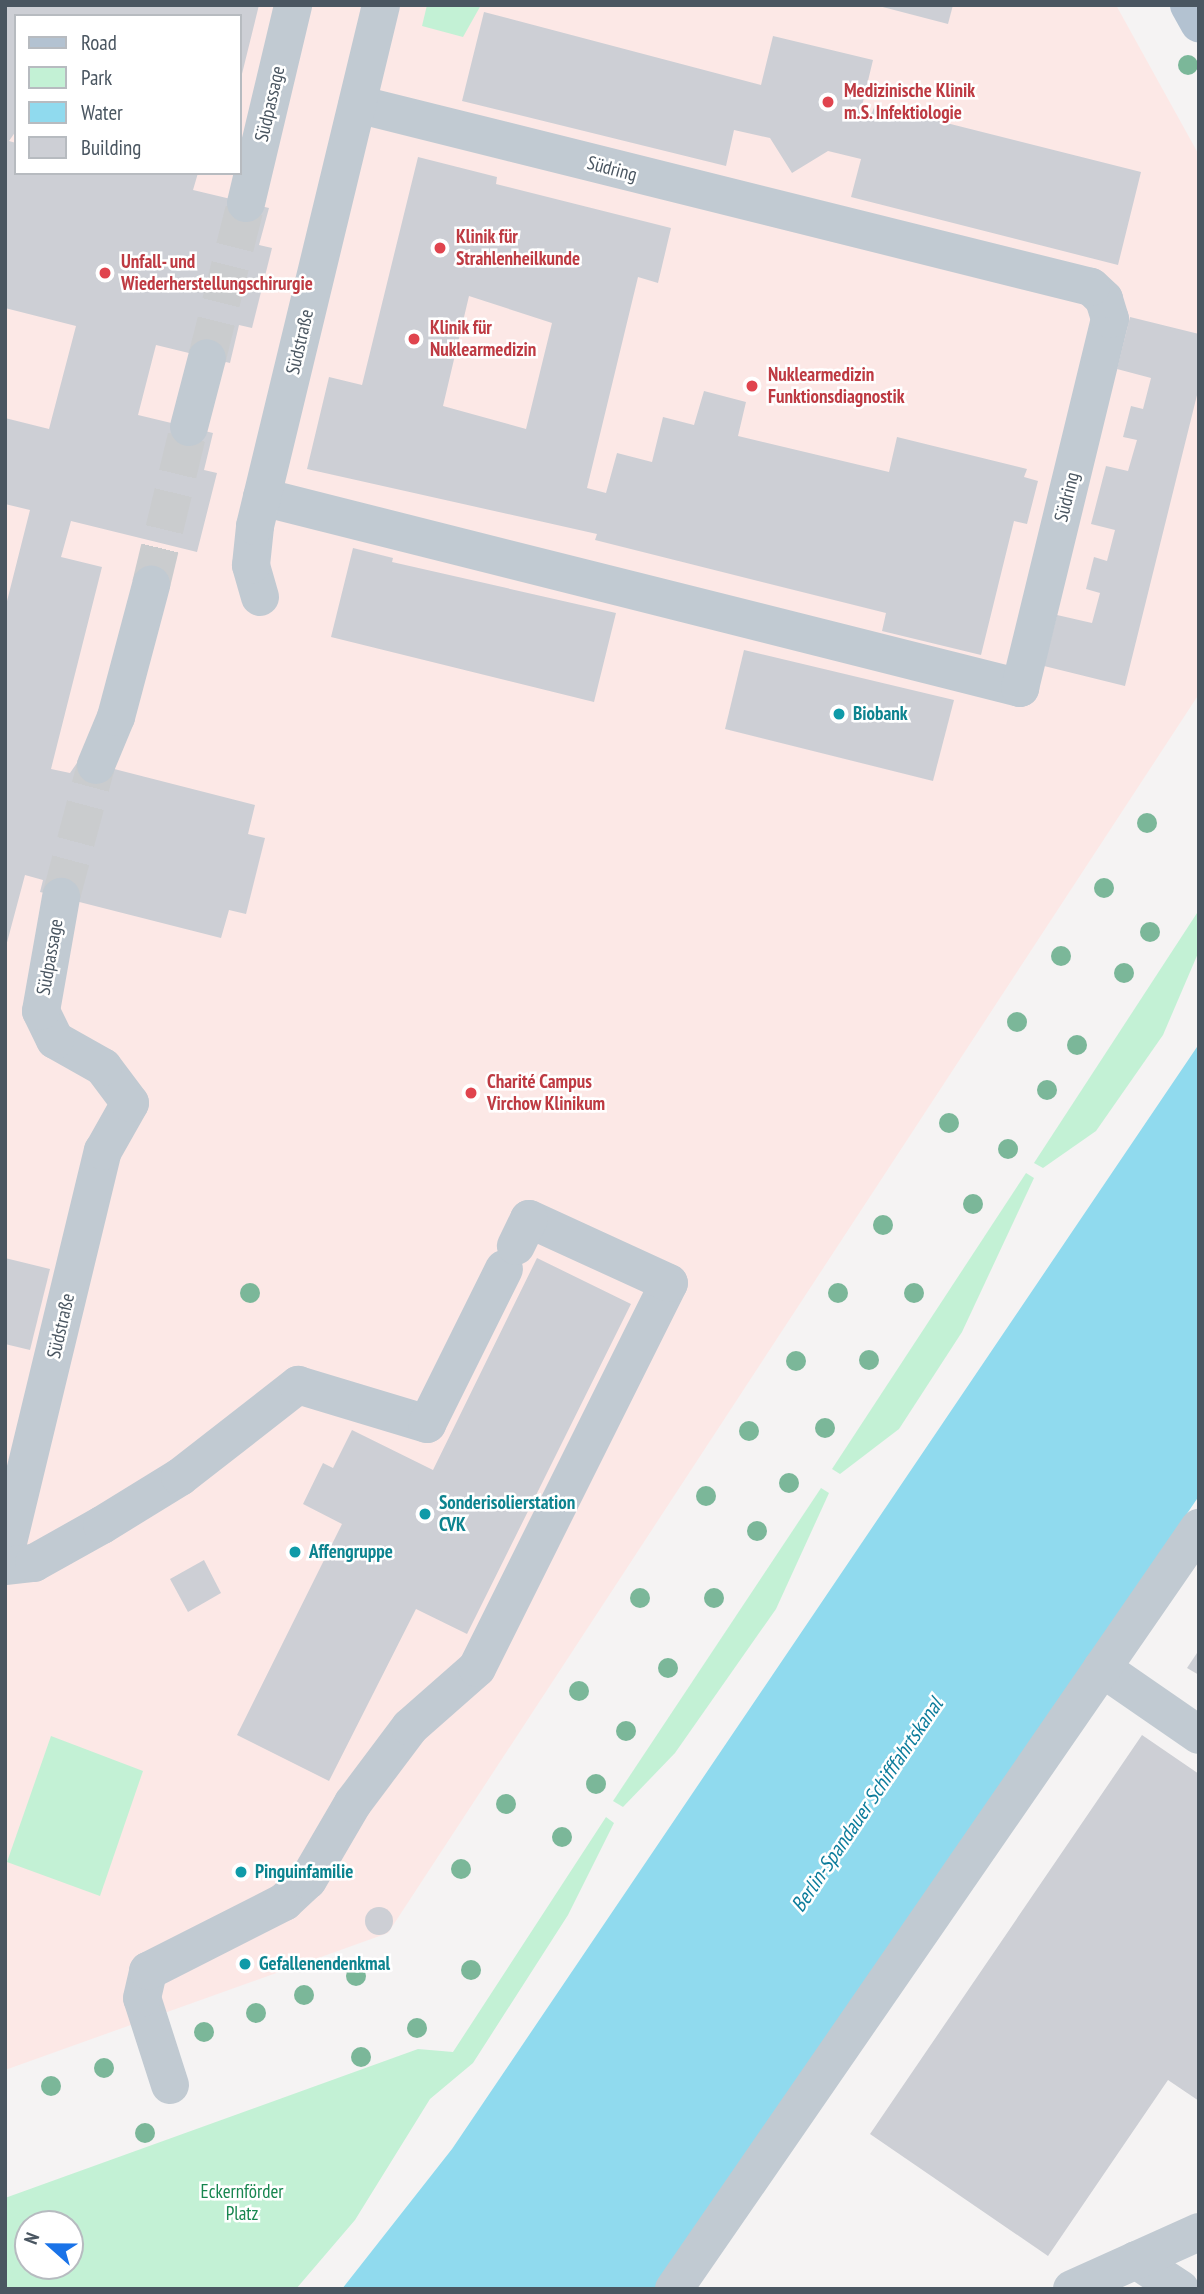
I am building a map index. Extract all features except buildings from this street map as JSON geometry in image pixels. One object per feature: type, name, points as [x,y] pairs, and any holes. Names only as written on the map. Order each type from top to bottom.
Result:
[{"type":"main road","points":[[1189,5],[1199,23]]},
{"type":"lane","name":"Südpassage","points":[[246,203],[293,5]]},
{"type":"lane","name":"Südstraße","points":[[260,597],[251,565],[262,497],[381,5]]},
{"type":"lane","name":"Südring","points":[[262,497],[1020,688],[1110,319],[1104,299],[1091,287],[357,104]]},
{"type":"lane","points":[[189,427],[207,358]]},
{"type":"lane","points":[[96,765],[116,716],[151,585]]},
{"type":"lane","name":"Südpassage","points":[[61,897],[41,1011],[55,1040],[103,1067],[130,1103]]},
{"type":"lane","name":"Südstraße","points":[[5,1555],[103,1152],[130,1103]]},
{"type":"lane","points":[[5,1566],[34,1563],[103,1525],[180,1477],[298,1385],[427,1424],[529,1219],[669,1283],[477,1668],[410,1727],[353,1803],[308,1880],[253,1920],[148,1971],[142,1998],[170,2085]]},
{"type":"lane","points":[[674,2289],[1199,1528]]},
{"type":"lane","points":[[1102,1668],[1199,1735]]},
{"type":"lane","points":[[1072,2289],[1199,2232]]},
{"type":"lane","points":[[1136,2260],[1180,2289]]},
{"type":"shaded area","name":"Charité Campus Virchow Klinikum","points":[[5,5],[1116,5],[1199,155],[1199,694],[388,1933],[5,2070]]},
{"type":"green space","points":[[427,5],[481,5],[463,37],[422,26]]},
{"type":"green space","points":[[1199,910],[1199,951],[1163,1035],[1096,1131],[1043,1168],[1034,1163]]},
{"type":"green space","points":[[1026,1173],[1034,1178],[962,1332],[899,1429],[840,1474],[832,1469]]},
{"type":"green space","points":[[821,1488],[829,1493],[776,1609],[675,1753],[623,1807],[613,1801]]},
{"type":"green space","points":[[51,1736],[143,1771],[100,1896],[7,1862]]},
{"type":"green space","name":"Eckernförder Platz","points":[[606,1817],[614,1823],[568,1915],[473,2063],[430,2099],[355,2220],[296,2289],[5,2289],[5,2198],[418,2049],[453,2052]]},
{"type":"water","name":"Berlin-Spandauer Schifffahrtskanal","points":[[1199,1044],[1199,1496],[658,2289],[342,2289],[452,2149]]},
{"type":"tunnel","points":[[207,358],[246,203]]},
{"type":"tunnel","points":[[151,585],[189,427]]},
{"type":"tunnel","points":[[61,897],[96,765]]},
{"type":"place","name":"Medizinische Klinik m.S. Infektiologie","points":[[828,102]]},
{"type":"place","name":"Klinik für Strahlenheilkunde","points":[[440,248]]},
{"type":"place","name":"Unfall- und Wiederherstellungschirurgie","points":[[105,273]]},
{"type":"place","name":"Klinik für Nuklearmedizin","points":[[414,339]]},
{"type":"place","name":"Nuklearmedizin Funktionsdiagnostik","points":[[752,386]]},
{"type":"place","name":"Biobank","points":[[839,714]]},
{"type":"place","name":"Charité Campus Virchow Klinikum","points":[[471,1093]]},
{"type":"place","name":"Sonderisolierstation CVK","points":[[425,1514]]},
{"type":"place","name":"Affengruppe","points":[[295,1552]]},
{"type":"place","name":"Pinguinfamilie","points":[[241,1872]]},
{"type":"place","name":"Gefallenendenkmal","points":[[245,1964]]}]
